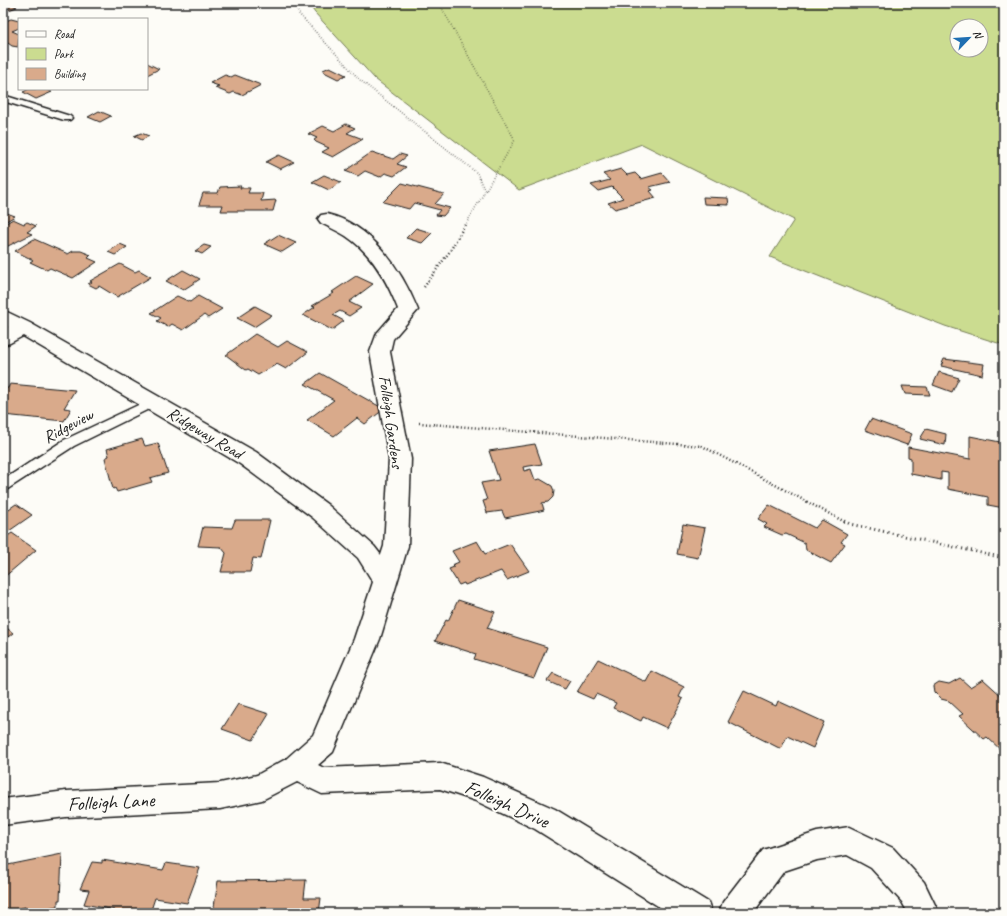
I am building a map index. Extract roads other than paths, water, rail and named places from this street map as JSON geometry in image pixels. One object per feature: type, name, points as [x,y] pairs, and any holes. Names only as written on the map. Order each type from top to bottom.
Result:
[{"type":"street","name":"Folleigh Gardens","points":[[296,768],[323,743],[367,639],[384,579],[396,546],[400,459],[380,352],[384,337],[406,304],[379,258],[354,233],[327,219]]},
{"type":"street","name":"Ridgeway Road","points":[[3,316],[248,458],[320,511],[366,552],[384,579]]},
{"type":"street","points":[[3,339],[23,327]]},
{"type":"street","name":"Folleigh Lane","points":[[3,812],[66,804],[220,796],[262,787],[296,768]]},
{"type":"street","name":"Folleigh Drive","points":[[296,768],[322,781],[440,776],[483,790],[545,819],[697,913]]},
{"type":"street","points":[[734,913],[774,860],[817,846],[849,841],[882,858],[913,892],[924,913]]},
{"type":"lane","points":[[3,98],[67,118]]},
{"type":"lane","name":"Ridgeview","points":[[3,487],[69,443],[153,402]]}]
